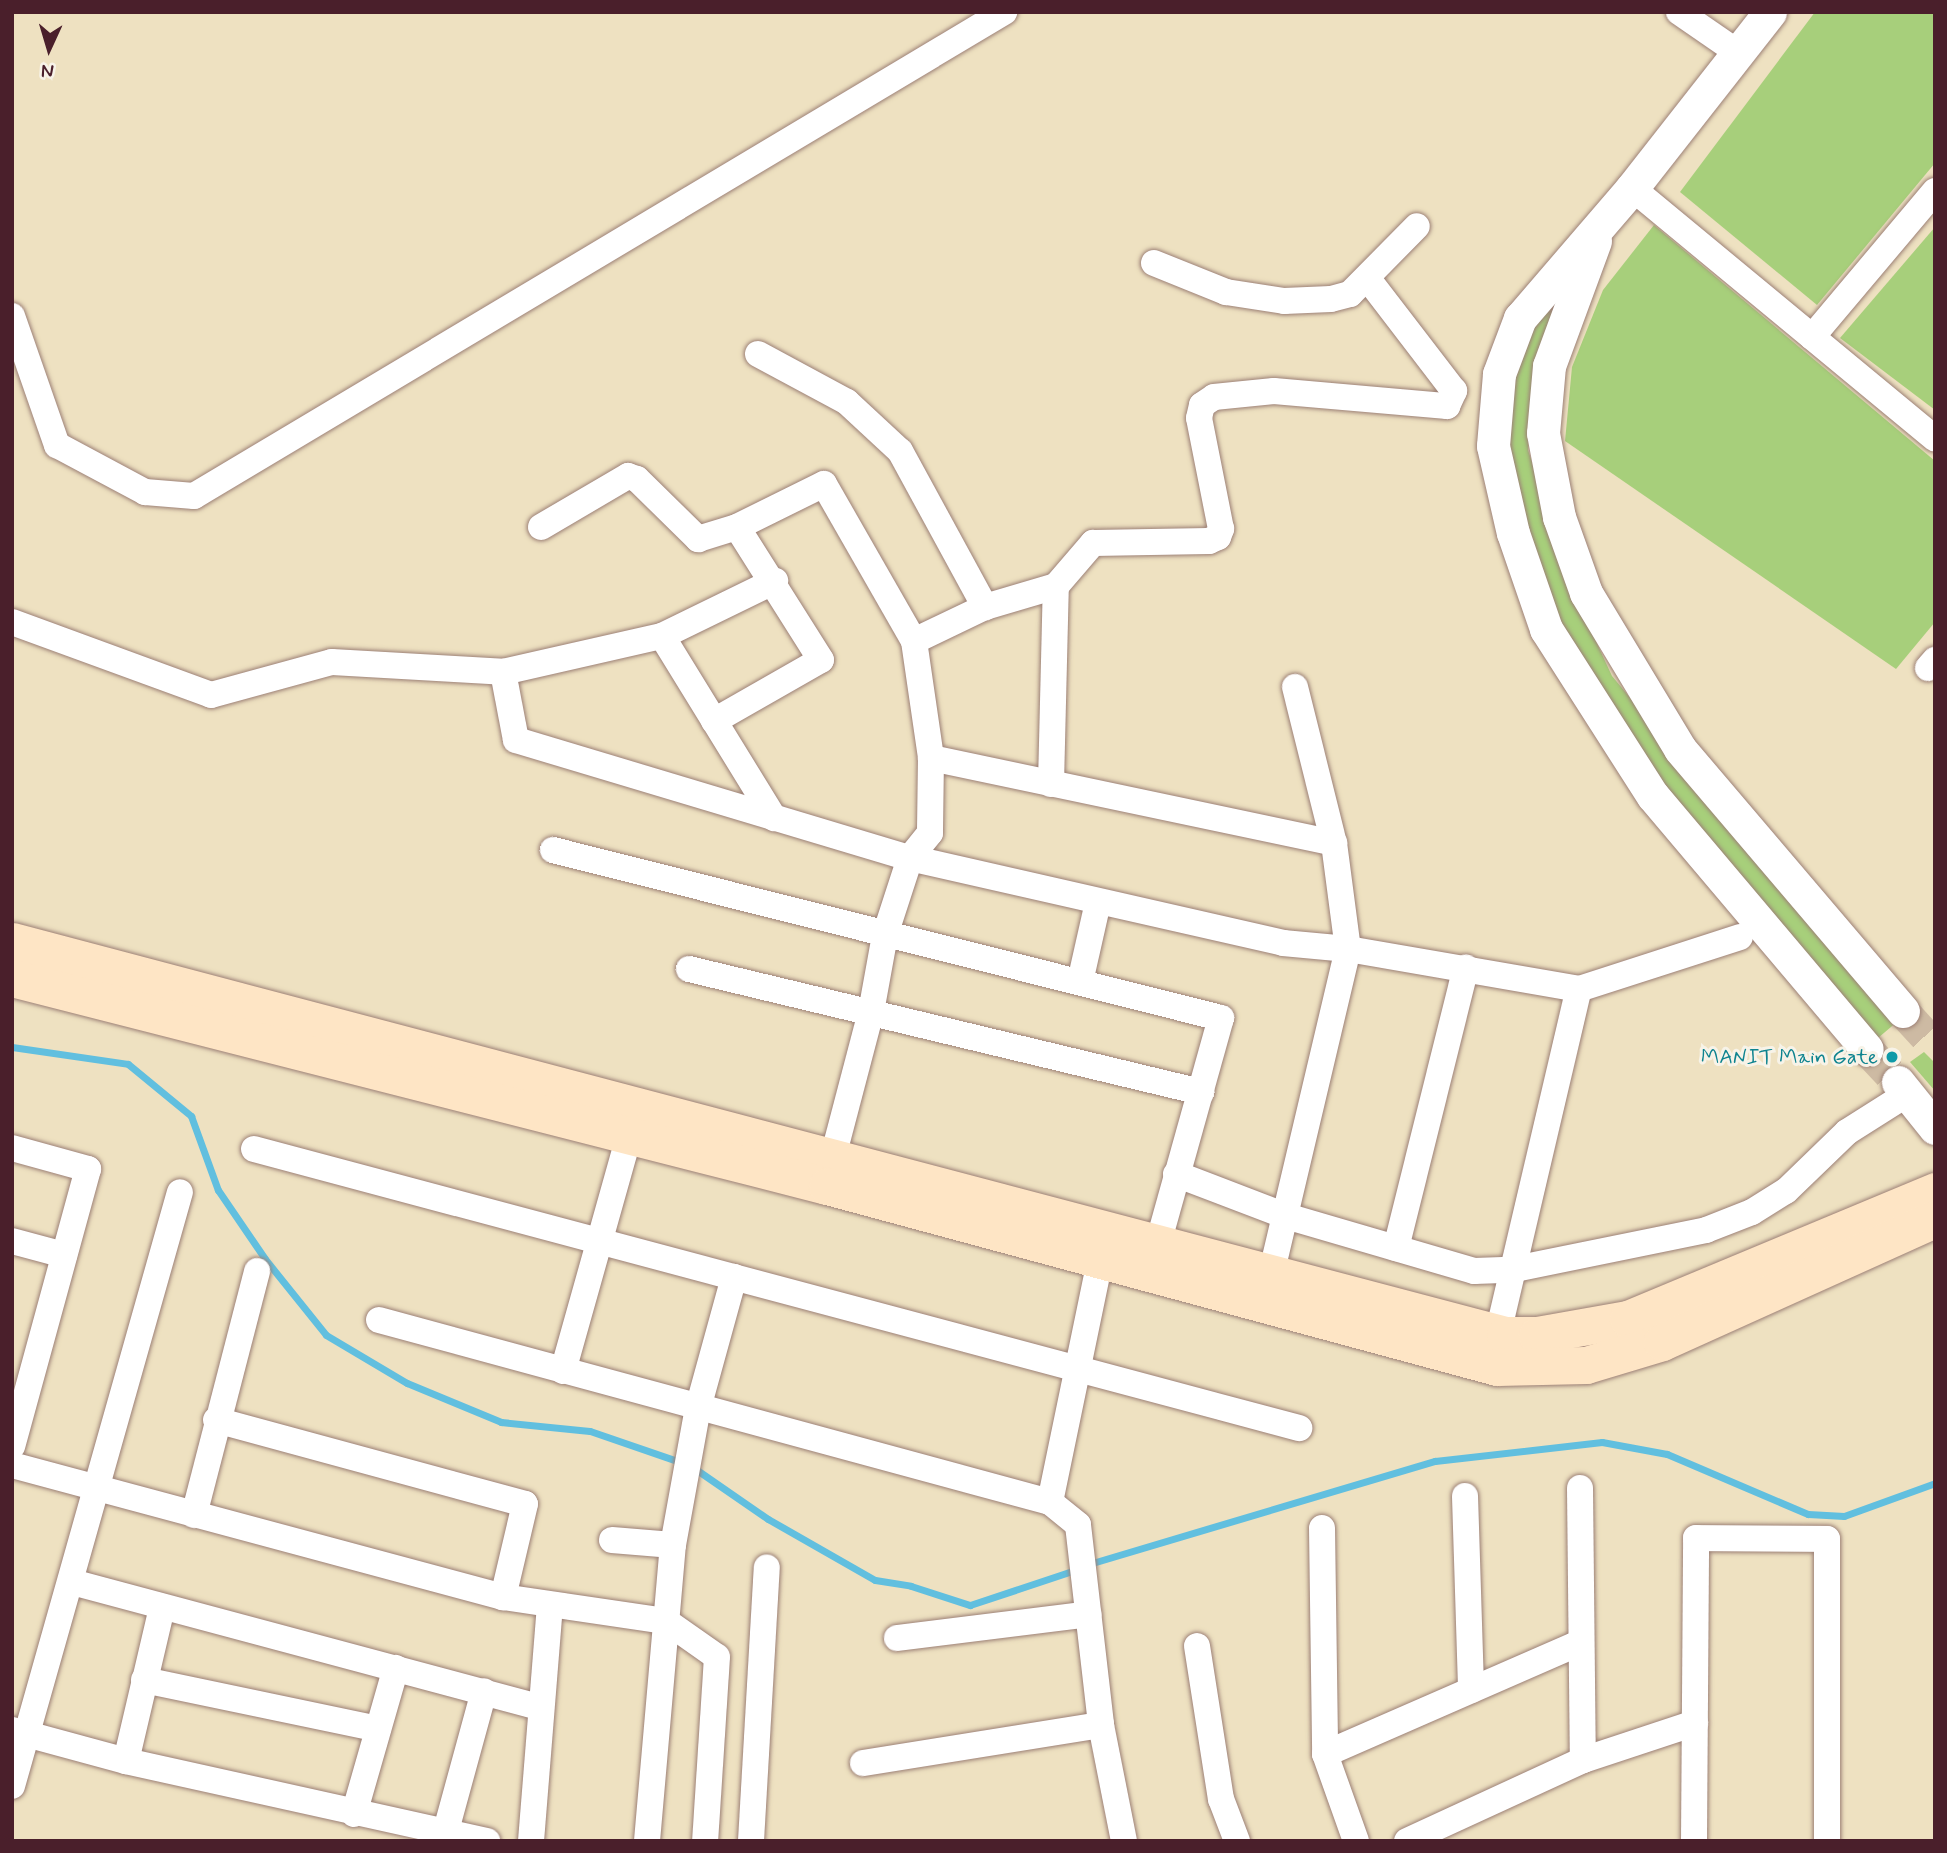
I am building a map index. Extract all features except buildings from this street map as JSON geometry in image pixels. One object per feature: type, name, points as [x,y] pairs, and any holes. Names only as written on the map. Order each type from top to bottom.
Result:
[{"type":"main road","points":[[12,941],[1498,1333],[1537,1335],[1628,1319],[1935,1191]]},
{"type":"main road","points":[[12,978],[629,1136],[1497,1367],[1586,1365],[1662,1342],[1935,1219]]},
{"type":"street","points":[[12,316],[57,445],[145,492],[194,496],[1004,12]]},
{"type":"street","points":[[1679,12],[1737,52]]},
{"type":"street","points":[[1770,12],[1601,226],[1520,318],[1499,374],[1493,446],[1513,533],[1546,629],[1653,796],[1867,1049]]},
{"type":"street","points":[[1632,188],[1935,439]]},
{"type":"street","points":[[1812,337],[1935,191]]},
{"type":"street","points":[[1154,263],[1226,292],[1284,301],[1350,294],[1368,279],[1417,226]]},
{"type":"street","points":[[1601,226],[1549,366],[1543,433],[1559,517],[1586,593],[1680,748],[1903,1011]]},
{"type":"street","points":[[914,641],[985,607],[1056,586],[1093,543],[1209,541],[1218,537],[1222,529],[1199,418],[1202,405],[1214,397],[1273,391],[1447,406],[1454,391],[1368,279]]},
{"type":"street","points":[[758,354],[847,402],[900,451],[985,607]]},
{"type":"street","points":[[541,527],[634,476],[698,539],[737,527],[824,484],[914,641],[931,758],[930,833],[909,858],[885,935],[871,1012],[833,1157]]},
{"type":"street","points":[[715,721],[821,660],[775,581],[737,527]]},
{"type":"street","points":[[12,622],[211,695],[332,662],[503,672],[662,636],[775,581]]},
{"type":"street","points":[[1051,784],[1056,586]]},
{"type":"street","points":[[662,636],[774,818]]},
{"type":"street","points":[[503,672],[516,740],[909,858],[1283,943],[1348,949],[1579,989],[1741,937]]},
{"type":"street","points":[[1272,1274],[1348,949],[1334,843],[1295,687]]},
{"type":"street","points":[[931,758],[1334,843]]},
{"type":"street","points":[[553,850],[1221,1018],[1158,1244]]},
{"type":"street","points":[[1080,982],[1098,902]]},
{"type":"street","points":[[1396,1248],[1466,968]]},
{"type":"street","points":[[689,969],[1201,1092]]},
{"type":"street","points":[[1498,1333],[1510,1270],[1579,989]]},
{"type":"street","points":[[1176,1174],[1286,1216],[1474,1271],[1510,1270],[1706,1230],[1752,1212],[1786,1191],[1847,1132],[1903,1088],[1935,1128]]},
{"type":"street","points":[[563,1371],[602,1242],[629,1136]]},
{"type":"street","points":[[12,1148],[88,1169],[64,1255],[22,1368],[12,1446]]},
{"type":"street","points":[[254,1149],[1299,1428]]},
{"type":"street","points":[[12,1786],[20,1732],[72,1582],[180,1192]]},
{"type":"street","points":[[12,1241],[64,1255]]},
{"type":"street","points":[[1049,1502],[1074,1368],[1100,1260]]},
{"type":"street","points":[[194,1516],[216,1420],[257,1271]]},
{"type":"street","points":[[647,1841],[673,1545],[679,1506],[698,1408],[734,1277]]},
{"type":"street","points":[[379,1320],[1049,1502],[1078,1525],[1101,1726],[1124,1841]]},
{"type":"street","points":[[216,1420],[525,1504],[503,1597]]},
{"type":"street","points":[[12,1465],[503,1597],[666,1621],[717,1657],[705,1841]]},
{"type":"street","points":[[1580,1488],[1583,1760]]},
{"type":"street","points":[[1465,1496],[1471,1690]]},
{"type":"street","points":[[1322,1528],[1325,1754],[1356,1841]]},
{"type":"street","points":[[1694,1841],[1696,1538],[1828,1539],[1827,1841]]},
{"type":"street","points":[[612,1540],[673,1545]]},
{"type":"street","points":[[751,1841],[767,1567]]},
{"type":"street","points":[[72,1582],[539,1707]]},
{"type":"street","points":[[531,1841],[539,1707],[550,1606]]},
{"type":"street","points":[[125,1760],[162,1607]]},
{"type":"street","points":[[897,1638],[1088,1610]]},
{"type":"street","points":[[1325,1754],[1581,1642]]},
{"type":"street","points":[[1197,1646],[1221,1799],[1237,1841]]},
{"type":"street","points":[[354,1814],[396,1668]]},
{"type":"street","points":[[145,1680],[378,1729]]},
{"type":"street","points":[[445,1835],[484,1691]]},
{"type":"street","points":[[1407,1841],[1583,1760],[1695,1723]]},
{"type":"street","points":[[863,1763],[1101,1726]]},
{"type":"street","points":[[20,1732],[125,1760],[354,1814],[445,1835],[486,1841]]},
{"type":"green space","points":[[1815,12],[1935,12],[1935,163],[1817,305],[1680,192]]},
{"type":"green space","points":[[1654,225],[1935,461],[1935,622],[1896,669],[1565,441],[1572,367],[1603,290]]},
{"type":"green space","points":[[1935,227],[1935,410],[1840,338]]},
{"type":"green space","points":[[1576,270],[1533,398],[1528,450],[1581,609],[1612,676],[1898,1021],[1878,1038],[1648,774],[1559,623],[1532,547],[1506,431],[1514,377],[1535,321]]},
{"type":"green space","points":[[1924,1052],[1935,1063],[1935,1091],[1910,1062]]},
{"type":"waterway","points":[[12,1047],[128,1064],[191,1116],[218,1190],[265,1259],[326,1335],[407,1383],[501,1422],[590,1431],[683,1463]]},
{"type":"waterway","points":[[1089,1564],[1435,1461],[1602,1442],[1667,1454],[1808,1514],[1844,1516],[1935,1483]]},
{"type":"waterway","points":[[694,1468],[768,1519],[875,1580],[911,1586],[970,1605],[1078,1569]]},
{"type":"tunnel","points":[[1903,1011],[1935,1046]]},
{"type":"tunnel","points":[[1867,1049],[1898,1082]]},
{"type":"place","name":"MANIT Main Gate","points":[[1892,1057]]}]
